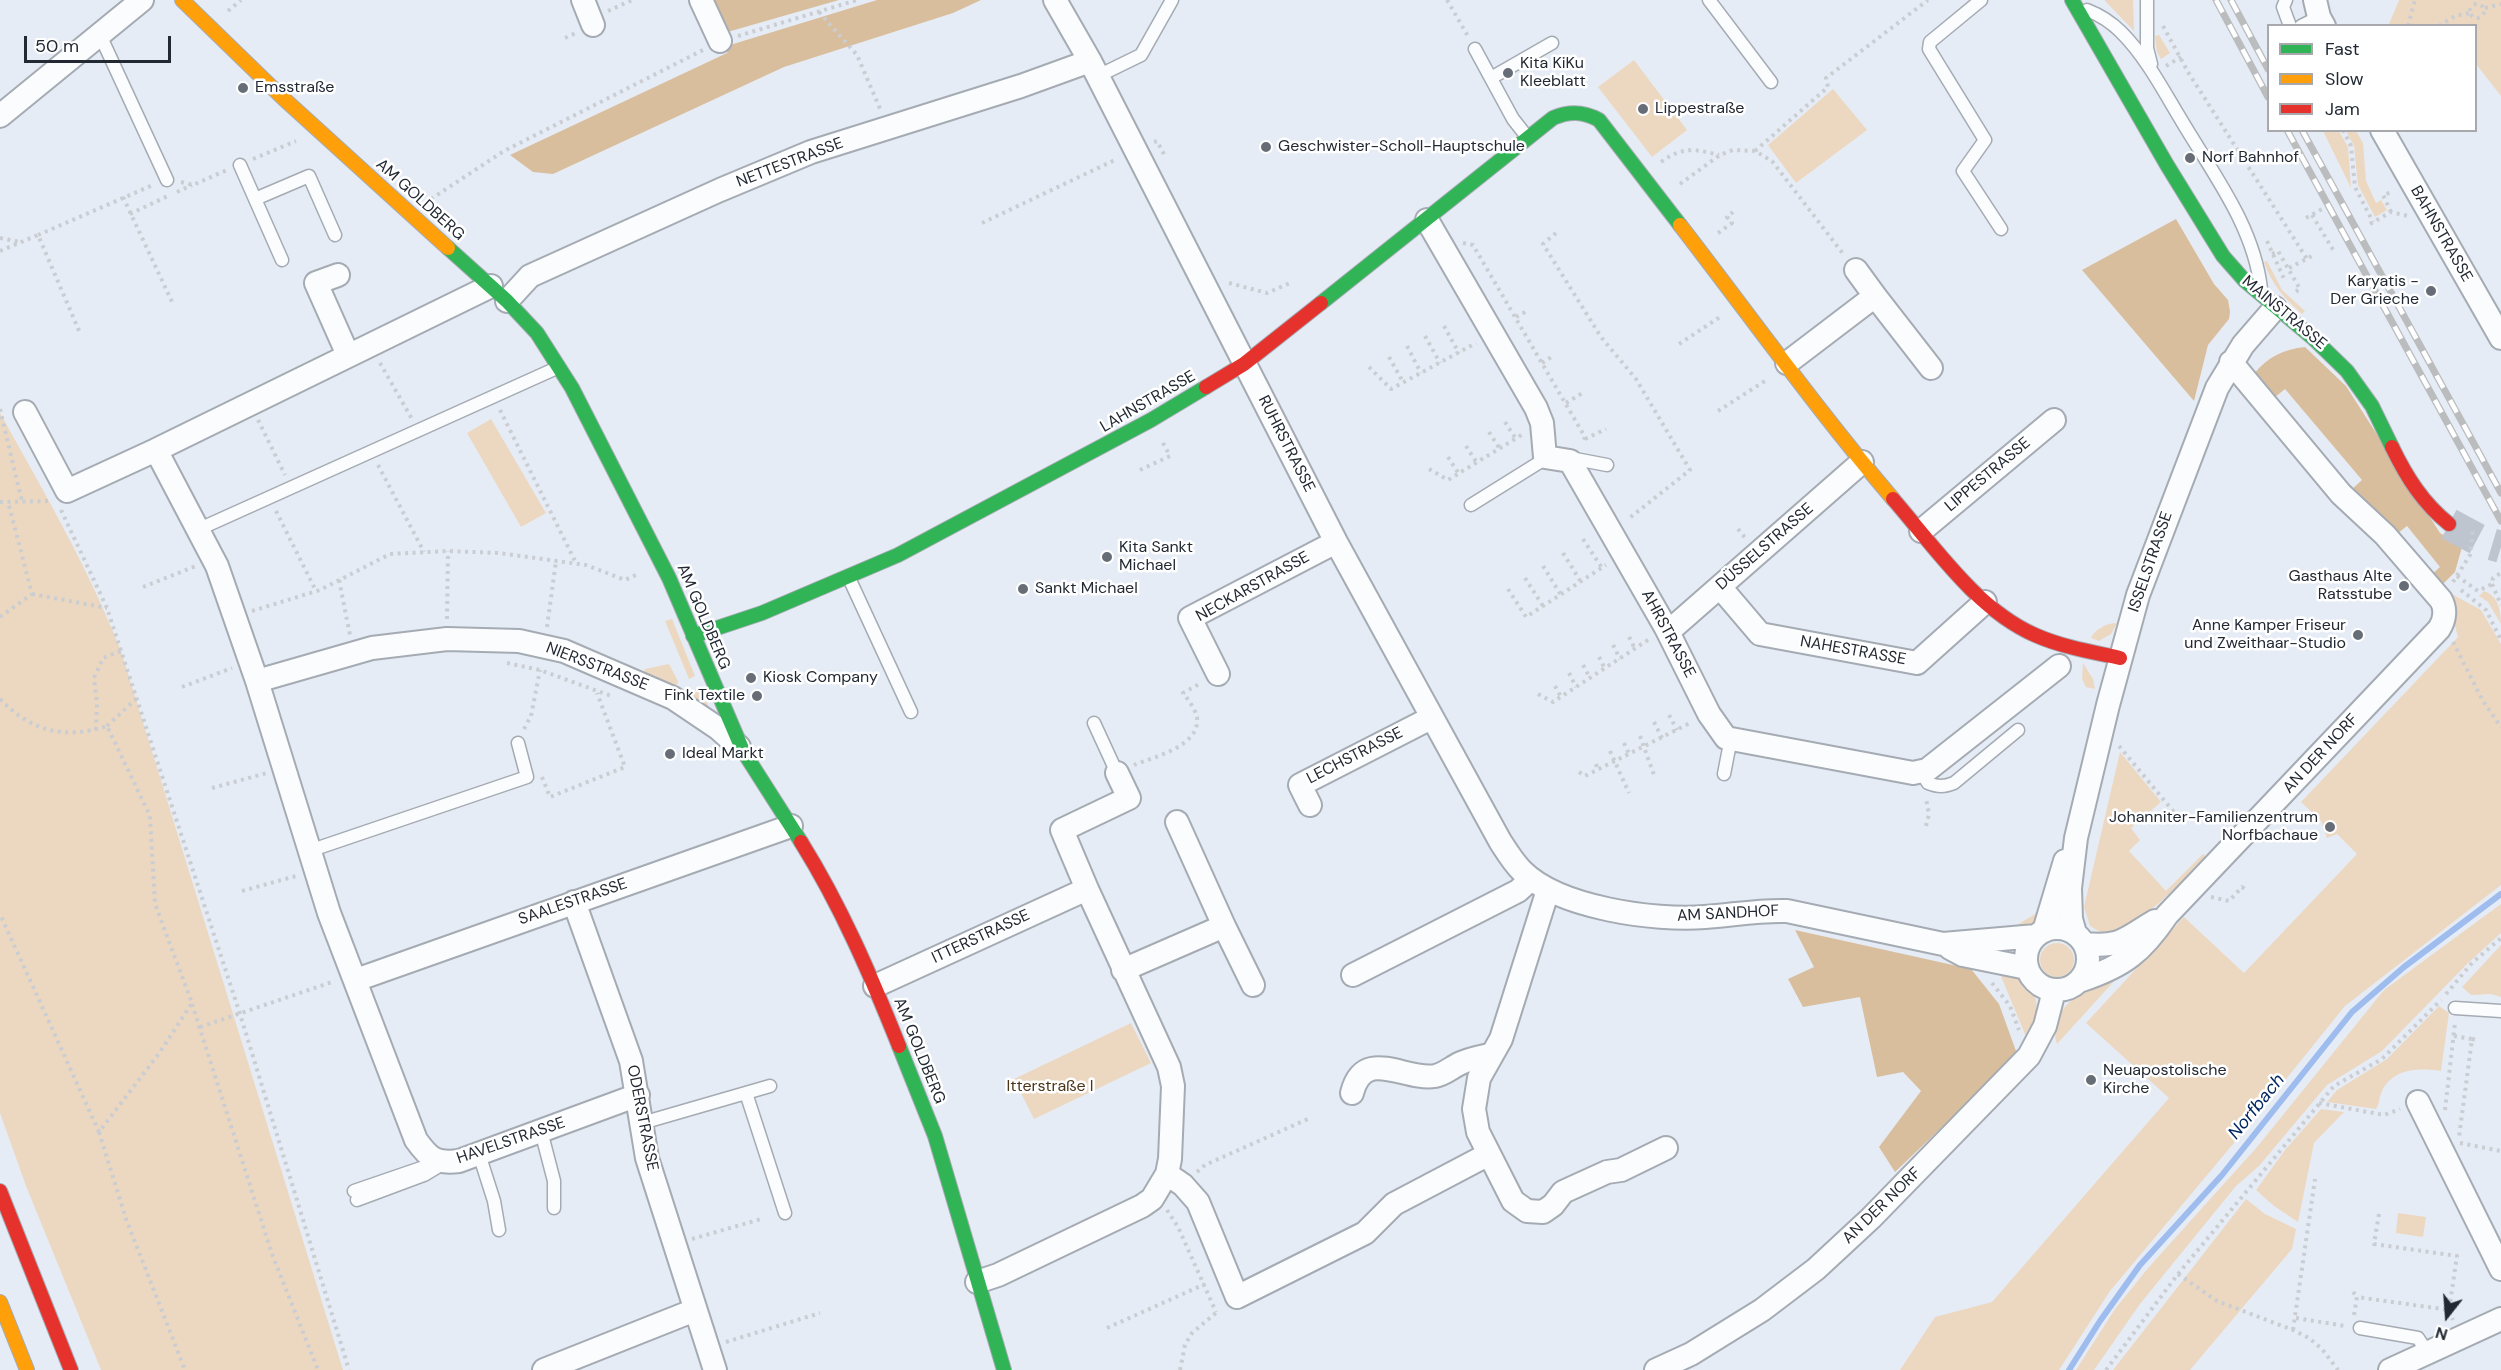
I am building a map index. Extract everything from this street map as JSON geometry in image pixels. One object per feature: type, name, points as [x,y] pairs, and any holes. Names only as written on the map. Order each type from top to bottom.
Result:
[{"type":"main road","name":"MAINSTRASSE","points":[[2076,2],[2152,142],[2228,262],[2268,302],[2315,338],[2351,375],[2370,404],[2420,500],[2449,524]]},
{"type":"main road","name":"AM GOLDBERG","points":[[190,3],[277,91],[499,293],[537,333],[560,367],[669,578],[743,751],[826,883],[875,986],[917,1086],[935,1136],[1004,1370]]},
{"type":"main road","name":"LAHNSTRASSE","points":[[693,636],[762,613],[898,555],[1151,420],[1244,364],[1553,118],[1569,112],[1584,113],[1599,120],[1660,199]]},
{"type":"main road","points":[[1660,199],[1862,462],[1985,602],[2018,626],[2035,635],[2075,648],[2120,658]]},
{"type":"main road","points":[[0,1191],[71,1370]]},
{"type":"main road","points":[[0,1302],[27,1370]]},
{"type":"street","points":[[0,116],[142,0]]},
{"type":"street","points":[[583,0],[593,25]]},
{"type":"street","points":[[701,0],[720,41]]},
{"type":"street","name":"RUHRSTRASSE","points":[[1055,0],[1094,69],[1336,542],[1431,718],[1500,841],[1514,862],[1540,884]]},
{"type":"street","name":"NETTESTRASSE","points":[[499,293],[530,276],[670,212],[811,152],[1022,86],[1094,69]]},
{"type":"street","name":"BAHNSTRASSE","points":[[2383,132],[2501,338]]},
{"type":"street","points":[[1427,220],[1536,408],[1542,423],[1545,457]]},
{"type":"street","points":[[1856,270],[1930,368]]},
{"type":"street","points":[[338,275],[316,284],[348,355]]},
{"type":"street","points":[[25,412],[68,491],[369,344],[499,293]]},
{"type":"street","points":[[1788,365],[1875,296]]},
{"type":"street","name":"ISSELSTRASSE","points":[[2082,980],[2088,968],[2089,956],[2071,919],[2070,888],[2076,838],[2120,658],[2154,549],[2217,388],[2268,302]]},
{"type":"street","points":[[2231,362],[2341,494],[2385,535],[2441,600],[2443,620]]},
{"type":"street","name":"LIPPESTRASSE","points":[[1921,531],[2054,420]]},
{"type":"street","points":[[156,450],[213,559],[253,671],[329,913],[356,980]]},
{"type":"street","name":"AHRSTRASSE","points":[[1545,457],[1570,461],[1667,630],[1709,714],[1726,738],[1731,738]]},
{"type":"street","name":"DÜSSELSTRASSE","points":[[1667,630],[1720,587],[1862,462]]},
{"type":"street","name":"NECKARSTRASSE","points":[[1218,675],[1190,618],[1336,542]]},
{"type":"street","name":"NAHESTRASSE","points":[[1720,587],[1760,634],[1917,663],[1985,602]]},
{"type":"street","name":"AN DER NORF","points":[[2082,980],[2108,971],[2136,954],[2152,937],[2167,915],[2443,620]]},
{"type":"street","name":"NIERSSTRASSE","points":[[253,671],[372,648],[447,639],[519,641],[544,645],[564,651],[673,698],[719,729],[743,751]]},
{"type":"street","points":[[1731,738],[1921,772],[1927,770],[2059,666]]},
{"type":"street","name":"LECHSTRASSE","points":[[1311,805],[1300,785],[1431,718]]},
{"type":"street","points":[[1117,773],[1129,798],[1062,831],[1169,1067],[1174,1103],[1170,1160],[1175,1179],[1198,1202],[1228,1274],[1226,1304]]},
{"type":"street","points":[[1177,822],[1253,986]]},
{"type":"street","name":"SAALESTRASSE","points":[[356,980],[791,826]]},
{"type":"street","name":"ISSELSTRASSE","points":[[2027,968],[2026,956],[2030,944],[2040,933],[2062,868],[2076,838]]},
{"type":"street","points":[[1353,975],[1518,891],[1540,884]]},
{"type":"street","points":[[1540,884],[1504,1029],[1479,1078],[1474,1109],[1476,1125],[1489,1154],[1513,1201],[1521,1209],[1538,1212],[1549,1209],[1563,1192],[1607,1172],[1621,1170],[1666,1148]]},
{"type":"street","name":"AM SANDHOF","points":[[1540,884],[1585,903],[1640,915],[1667,918],[1705,917],[1762,910],[1787,911],[2027,968]]},
{"type":"street","name":"ITTERSTRASSE","points":[[875,986],[1087,889]]},
{"type":"street","name":"ODERSTRASSE","points":[[574,902],[631,1061],[647,1158],[716,1370]]},
{"type":"street","name":"AN DER NORF","points":[[2080,938],[2107,946],[2119,943],[2167,915]]},
{"type":"street","points":[[1124,970],[1224,926]]},
{"type":"street","points":[[2040,933],[2064,928],[2080,938]]},
{"type":"street","name":"AM SANDHOF","points":[[1953,949],[2040,933]]},
{"type":"street","points":[[2027,968],[2032,979],[2042,987],[2054,991],[2067,989],[2082,980]]},
{"type":"street","name":"HAVELSTRASSE","points":[[356,980],[416,1140],[428,1156],[441,1162],[459,1161],[638,1095]]},
{"type":"street","name":"AN DER NORF","points":[[1656,1370],[1691,1354],[1762,1310],[1816,1269],[1871,1218],[2029,1056],[2046,1026],[2054,991]]},
{"type":"street","points":[[1352,1093],[1358,1076],[1367,1070],[1384,1068],[1419,1076],[1432,1076],[1492,1054]]},
{"type":"street","points":[[2418,1102],[2448,1142],[2500,1267]]},
{"type":"street","points":[[1226,1304],[1365,1233],[1394,1204],[1489,1154]]},
{"type":"street","points":[[977,1282],[1021,1265],[1142,1206],[1175,1179]]},
{"type":"street","points":[[544,1370],[696,1310]]},
{"type":"street","points":[[2390,1370],[2501,1319]]},
{"type":"lane","points":[[1094,69],[1141,54],[1172,0]]},
{"type":"lane","points":[[1709,0],[1771,82]]},
{"type":"lane","points":[[1981,0],[1930,42],[1929,49],[1986,140],[1963,171],[2001,229]]},
{"type":"lane","points":[[2147,0],[2147,48],[2156,77]]},
{"type":"lane","points":[[2286,0],[2283,6],[2288,24]]},
{"type":"lane","points":[[2076,2],[2114,25],[2131,42],[2156,77],[2241,222],[2258,266],[2268,302]]},
{"type":"lane","points":[[100,35],[167,180]]},
{"type":"lane","points":[[1491,78],[1552,43]]},
{"type":"lane","points":[[1475,49],[1513,118],[1528,138]]},
{"type":"lane","points":[[240,165],[282,260]]},
{"type":"lane","points":[[255,199],[309,176],[335,235]]},
{"type":"lane","points":[[197,530],[560,367]]},
{"type":"lane","points":[[1471,505],[1545,457],[1572,456],[1607,465]]},
{"type":"lane","points":[[848,577],[911,712]]},
{"type":"lane","points":[[1094,723],[1117,773]]},
{"type":"lane","points":[[1921,772],[1928,783],[1938,787],[1954,783],[2018,730]]},
{"type":"lane","points":[[1724,774],[1731,738]]},
{"type":"lane","points":[[312,861],[527,777],[518,743]]},
{"type":"lane","points":[[2455,1008],[2501,1011]]},
{"type":"lane","points":[[642,1123],[770,1086]]},
{"type":"lane","points":[[746,1093],[785,1213]]},
{"type":"lane","points":[[541,1131],[554,1181],[554,1208]]},
{"type":"lane","points":[[479,1154],[494,1201],[499,1230]]},
{"type":"lane","points":[[356,1196],[424,1175],[441,1162]]},
{"type":"lane","points":[[2356,1324],[2418,1338],[2427,1352]]},
{"type":"path","points":[[227,12],[241,0]]},
{"type":"path","points":[[426,202],[504,151],[720,41],[857,0]]},
{"type":"path","points":[[1447,0],[1475,49]]},
{"type":"path","points":[[1755,151],[1827,92],[1826,78],[1928,0]]},
{"type":"path","points":[[2409,24],[2415,0]]},
{"type":"path","points":[[2470,13],[2471,7],[2476,2],[2484,8]]},
{"type":"path","points":[[2484,8],[2501,4]]},
{"type":"path","points":[[2470,13],[2473,17],[2480,18],[2484,15],[2484,8]]},
{"type":"path","points":[[818,12],[857,55],[888,128]]},
{"type":"path","points":[[2442,24],[2455,16],[2470,13]]},
{"type":"path","points":[[2158,17],[2309,258],[2289,268]]},
{"type":"path","points":[[2166,66],[2181,57]]},
{"type":"path","points":[[2344,132],[2351,146],[2355,187],[2372,223],[2391,212],[2407,217]]},
{"type":"path","points":[[1658,165],[1673,154],[1693,149],[1720,155]]},
{"type":"path","points":[[982,223],[1135,150]]},
{"type":"path","points":[[1660,199],[1720,155],[1733,150],[1755,151],[1772,161],[1856,270]]},
{"type":"path","points":[[1781,173],[1786,170]]},
{"type":"path","points":[[0,251],[167,180]]},
{"type":"path","points":[[130,214],[193,185]]},
{"type":"path","points":[[123,197],[173,304]]},
{"type":"path","points":[[2385,199],[2391,212]]},
{"type":"path","points":[[2306,218],[2319,213],[2324,208]]},
{"type":"path","points":[[2312,215],[2335,253]]},
{"type":"path","points":[[1556,233],[1543,244],[1601,337],[1636,379],[1690,470],[1612,532]]},
{"type":"path","points":[[38,235],[80,333]]},
{"type":"path","points":[[0,238],[21,242]]},
{"type":"path","points":[[1453,242],[1473,245],[1486,262],[1585,437],[1584,440]]},
{"type":"path","points":[[2272,254],[2278,250],[2289,268],[2300,289],[2294,293]]},
{"type":"path","points":[[1229,283],[1267,292],[1290,283]]},
{"type":"path","points":[[1678,344],[1741,304]]},
{"type":"path","points":[[1516,317],[1527,311]]},
{"type":"path","points":[[1444,326],[1459,353]]},
{"type":"path","points":[[1369,367],[1391,389],[1493,334]]},
{"type":"path","points":[[1425,336],[1440,363]]},
{"type":"path","points":[[369,344],[418,430]]},
{"type":"path","points":[[1407,346],[1421,373]]},
{"type":"path","points":[[1542,363],[1553,356]]},
{"type":"path","points":[[1389,357],[1403,382]]},
{"type":"path","points":[[1718,411],[1788,365]]},
{"type":"path","points":[[1566,403],[1584,392]]},
{"type":"path","points":[[494,396],[576,564]]},
{"type":"path","points":[[249,404],[291,487]]},
{"type":"path","points":[[0,409],[22,502]]},
{"type":"path","points":[[1140,470],[1170,456],[1151,420]]},
{"type":"path","points":[[1505,422],[1516,439]]},
{"type":"path","points":[[1429,469],[1449,480],[1542,423]]},
{"type":"path","points":[[1572,456],[1584,440],[1606,429]]},
{"type":"path","points":[[1489,432],[1500,449]]},
{"type":"path","points":[[1466,446],[1477,463]]},
{"type":"path","points":[[1448,457],[1459,474]]},
{"type":"path","points":[[383,475],[424,552]]},
{"type":"path","points":[[269,496],[316,591]]},
{"type":"path","points":[[0,502],[51,501]]},
{"type":"path","points":[[8,502],[32,594]]},
{"type":"path","points":[[60,508],[107,608],[122,651],[240,1014],[349,1370]]},
{"type":"path","points":[[1583,539],[1602,568]]},
{"type":"path","points":[[234,616],[316,591],[390,554],[448,551],[499,553],[586,565],[625,580],[635,576]]},
{"type":"path","points":[[447,639],[448,551]]},
{"type":"path","points":[[1563,553],[1581,582]]},
{"type":"path","points":[[1508,589],[1526,617],[1625,554]]},
{"type":"path","points":[[143,587],[213,559]]},
{"type":"path","points":[[518,743],[531,716],[556,561]]},
{"type":"path","points":[[1543,566],[1561,595]]},
{"type":"path","points":[[2501,573],[2494,577],[2492,584],[2501,605]]},
{"type":"path","points":[[2457,576],[2478,591],[2492,584]]},
{"type":"path","points":[[1525,578],[1543,606]]},
{"type":"path","points":[[339,580],[353,653]]},
{"type":"path","points":[[0,617],[32,594],[107,608]]},
{"type":"path","points":[[2443,620],[2483,701],[2501,727]]},
{"type":"path","points":[[1538,694],[1553,702],[1667,630]]},
{"type":"path","points":[[1629,637],[1635,649]]},
{"type":"path","points":[[1613,645],[1620,659]]},
{"type":"path","points":[[96,730],[97,704],[94,678],[103,658],[122,651]]},
{"type":"path","points":[[1599,657],[1605,669]]},
{"type":"path","points":[[501,662],[540,670],[618,698]]},
{"type":"path","points":[[1583,665],[1590,678]]},
{"type":"path","points":[[182,687],[253,671]]},
{"type":"path","points":[[1569,673],[1576,687]]},
{"type":"path","points":[[1117,773],[1183,744],[1192,735],[1196,727],[1197,716],[1183,693],[1218,675]]},
{"type":"path","points":[[1555,686],[1561,697]]},
{"type":"path","points":[[527,777],[540,772],[550,797],[625,767],[597,692]]},
{"type":"path","points":[[0,699],[16,716],[37,727],[57,731],[96,730],[107,726],[136,698]]},
{"type":"path","points":[[1579,772],[1585,776],[1709,714]]},
{"type":"path","points":[[1669,715],[1677,730]]},
{"type":"path","points":[[1654,722],[1662,738]]},
{"type":"path","points":[[107,726],[150,816],[155,904],[192,1003],[272,1254],[318,1370]]},
{"type":"path","points":[[2102,728],[2183,823]]},
{"type":"path","points":[[1640,735],[1654,775]]},
{"type":"path","points":[[1624,743],[1629,754]]},
{"type":"path","points":[[1610,751],[1629,793]]},
{"type":"path","points":[[1596,764],[1598,770]]},
{"type":"path","points":[[212,788],[284,769]]},
{"type":"path","points":[[242,891],[312,861]]},
{"type":"path","points":[[2211,897],[2229,901],[2242,886],[2246,890]]},
{"type":"path","points":[[0,914],[99,1132],[126,1219],[185,1370]]},
{"type":"path","points":[[2106,1370],[2178,1274],[2319,1102],[2334,1086],[2382,1059],[2451,990],[2472,963],[2501,938]]},
{"type":"path","points":[[1953,949],[1979,966],[2010,1006],[2029,1056]]},
{"type":"path","points":[[200,1027],[340,979],[356,980]]},
{"type":"path","points":[[2451,990],[2455,1008],[2448,1091],[2448,1142],[2501,1151]]},
{"type":"path","points":[[99,1132],[160,1052],[192,1003]]},
{"type":"path","points":[[2454,1036],[2479,1040]]},
{"type":"path","points":[[2460,1126],[2472,1039]]},
{"type":"path","points":[[2319,1102],[2384,1115],[2418,1102]]},
{"type":"path","points":[[1175,1179],[1310,1118]]},
{"type":"path","points":[[2293,1330],[2315,1179]]},
{"type":"path","points":[[1152,1199],[1172,1217],[1204,1285],[1226,1304],[1192,1333],[1185,1345],[1180,1370]]},
{"type":"path","points":[[2379,1214],[2374,1244],[2457,1256],[2449,1310],[2460,1337]]},
{"type":"path","points":[[674,1244],[760,1219]]},
{"type":"path","points":[[1107,1328],[1228,1274]]},
{"type":"path","points":[[2178,1274],[2217,1301],[2293,1330],[2322,1349],[2337,1370]]},
{"type":"path","points":[[2296,1318],[2356,1324],[2357,1297],[2353,1292]]},
{"type":"path","points":[[2357,1297],[2417,1303],[2449,1310]]},
{"type":"path","points":[[708,1348],[820,1313]]},
{"type":"green space","points":[[2133,0],[2134,31],[2105,1]]},
{"type":"green space","points":[[2399,0],[2501,0],[2501,96],[2477,65],[2477,24],[2389,24]]},
{"type":"green space","points":[[2159,35],[2170,53],[2161,59],[2157,52],[2155,36]]},
{"type":"green space","name":"Lippestraße","points":[[1634,60],[1687,130],[1652,157],[1598,87]]},
{"type":"green space","name":"Lippestraße","points":[[1833,89],[1867,130],[1796,183],[1768,145]]},
{"type":"green space","points":[[2323,132],[2340,132],[2348,147],[2351,188]]},
{"type":"green space","points":[[2347,132],[2357,132],[2363,143],[2366,181],[2376,203],[2381,200],[2387,210],[2375,217],[2358,185],[2354,146]]},
{"type":"green space","points":[[2267,261],[2282,290],[2305,311],[2302,314],[2284,297],[2275,284],[2264,262]]},
{"type":"green space","points":[[0,413],[80,560],[121,651],[343,1370],[101,1370],[26,1186],[0,1113]]},
{"type":"green space","points":[[491,419],[546,513],[521,527],[467,433]]},
{"type":"green space","points":[[2484,591],[2496,600],[2501,624],[2488,602],[2479,596]]},
{"type":"green space","points":[[2450,593],[2481,610],[2501,644],[2501,885],[2345,1006],[2110,1291],[2059,1370],[1900,1370],[1935,1317],[1992,1302],[2169,1098],[2086,1023],[2184,917],[2244,973],[2357,854],[2337,834],[2327,838],[2321,821],[2301,802],[2458,637],[2453,619],[2456,605]]},
{"type":"green space","points":[[672,619],[695,676],[689,679],[665,621]]},
{"type":"green space","points":[[2117,623],[2111,634],[2099,641],[2091,638],[2102,627]]},
{"type":"green space","points":[[2083,663],[2093,679],[2095,689],[2086,687],[2082,679]]},
{"type":"green space","points":[[669,664],[678,681],[677,685],[671,686],[644,674],[645,669]]},
{"type":"green space","points":[[700,687],[711,712],[685,695]]},
{"type":"green space","points":[[2120,752],[2161,802],[2131,828],[2140,840],[2129,851],[2166,891],[2203,854],[2205,856],[2171,892],[2144,915],[2115,930],[2100,932],[2090,926],[2084,907]]},
{"type":"green space","points":[[2501,904],[2501,933],[2468,963],[2382,1051],[2327,1085],[2259,1166],[2236,1186],[2140,1304],[2094,1370],[2076,1370],[2115,1309],[2149,1267],[2257,1147],[2384,990]]},
{"type":"green space","points":[[2042,910],[2031,926],[2010,929]]},
{"type":"green space","points":[[2057,943],[2069,948],[2074,960],[2069,972],[2057,977],[2045,972],[2040,960],[2045,948]]},
{"type":"green space","points":[[2501,945],[2501,997],[2491,994],[2471,995],[2462,987]]},
{"type":"green space","points":[[2127,967],[2057,1044],[2055,1029],[2066,1005],[2089,987]]},
{"type":"green space","points":[[1998,969],[2020,974],[2035,995],[2036,1015],[2027,1039]]},
{"type":"green space","points":[[2439,1006],[2449,1013],[2441,1071],[2408,1071],[2393,1078],[2382,1091],[2376,1109],[2327,1102],[2337,1090],[2387,1059]]},
{"type":"green space","name":"Itterstraße I","points":[[1131,1023],[1151,1063],[1034,1119],[1014,1079]]},
{"type":"green space","points":[[2321,1109],[2344,1112],[2314,1143],[2298,1222],[2274,1206],[2256,1190],[2285,1150]]},
{"type":"green space","points":[[2246,1199],[2265,1214],[2296,1229],[2292,1249],[2190,1370],[2113,1370]]},
{"type":"green space","points":[[2398,1213],[2426,1217],[2423,1237],[2396,1233]]},
{"type":"shaded area","points":[[709,0],[839,0],[724,33]]},
{"type":"shaded area","points":[[877,0],[981,0],[953,13],[784,67],[553,174],[533,172],[510,155],[727,53],[730,45]]},
{"type":"shaded area","points":[[2176,219],[2214,284],[2228,300],[2230,312],[2229,319],[2208,345],[2194,401],[2082,270]]},
{"type":"shaded area","points":[[2305,347],[2346,386],[2440,533],[2462,547],[2455,572],[2439,588],[2431,575],[2440,567],[2407,526],[2397,534],[2351,490],[2362,480],[2285,389],[2274,398],[2254,374],[2276,355]]},
{"type":"shaded area","points":[[1795,930],[1971,969],[1999,1004],[2016,1051],[2013,1059],[1895,1172],[1879,1147],[1921,1091],[1903,1072],[1877,1077],[1860,997],[1803,1007],[1788,979],[1814,967]]},
{"type":"waterway","name":"Norfbach","points":[[2069,1370],[2140,1265],[2222,1175],[2352,1012],[2404,967],[2501,894]]},
{"type":"tunnel","points":[[2449,524],[2481,541],[2501,547]]},
{"type":"railway","points":[[2216,0],[2267,95]]},
{"type":"railway","points":[[2231,0],[2267,67]]},
{"type":"railway","points":[[2288,132],[2501,521]]},
{"type":"railway","points":[[2303,132],[2501,493]]},
{"type":"traffic: fast","points":[[2072,0],[2167,165],[2223,256],[2245,281],[2314,339],[2347,371],[2372,406],[2392,447]]},
{"type":"traffic: fast","points":[[1321,303],[1553,118],[1565,114],[1582,114],[1599,120],[1680,225]]},
{"type":"traffic: fast","points":[[448,248],[507,301],[537,333],[572,388],[669,578],[743,751],[801,842]]},
{"type":"traffic: fast","points":[[693,636],[762,613],[898,555],[1151,420],[1206,387]]},
{"type":"traffic: fast","points":[[899,1046],[935,1136],[1004,1370]]},
{"type":"traffic: slow","points":[[182,0],[283,98],[448,248]]},
{"type":"traffic: slow","points":[[1680,225],[1811,398],[1893,499]]},
{"type":"traffic: slow","points":[[0,1302],[27,1370]]},
{"type":"traffic: jam","points":[[1206,387],[1244,364],[1321,303]]},
{"type":"traffic: jam","points":[[2392,447],[2416,489],[2449,524]]},
{"type":"traffic: jam","points":[[1893,499],[1957,575],[1975,593],[2014,624],[2056,643],[2120,658]]},
{"type":"traffic: jam","points":[[801,842],[816,866],[854,942],[899,1046]]},
{"type":"traffic: jam","points":[[0,1191],[71,1370]]},
{"type":"place","name":"Kita KiKu Kleeblatt","points":[[1508,73]]},
{"type":"place","name":"Emsstraße","points":[[243,88]]},
{"type":"place","name":"Lippestraße","points":[[1643,109]]},
{"type":"place","name":"Geschwister-Scholl-Hauptschule","points":[[1266,147]]},
{"type":"place","name":"Norf Bahnhof","points":[[2190,158]]},
{"type":"place","name":"Karyatis - Der Grieche","points":[[2431,291]]},
{"type":"place","name":"Kita Sankt Michael","points":[[1107,557]]},
{"type":"place","name":"Gasthaus Alte Ratsstube","points":[[2404,586]]},
{"type":"place","name":"Sankt Michael","points":[[1023,589]]},
{"type":"place","name":"Anne Kamper Friseur und Zweithaar-Studio","points":[[2358,635]]},
{"type":"place","name":"Kiosk Company","points":[[751,678]]},
{"type":"place","name":"Fink Textile","points":[[757,696]]},
{"type":"place","name":"Ideal Markt","points":[[670,754]]},
{"type":"place","name":"Johanniter-Familienzentrum Norfbachaue","points":[[2330,827]]},
{"type":"place","name":"Neuapostolische Kirche","points":[[2091,1080]]}]
